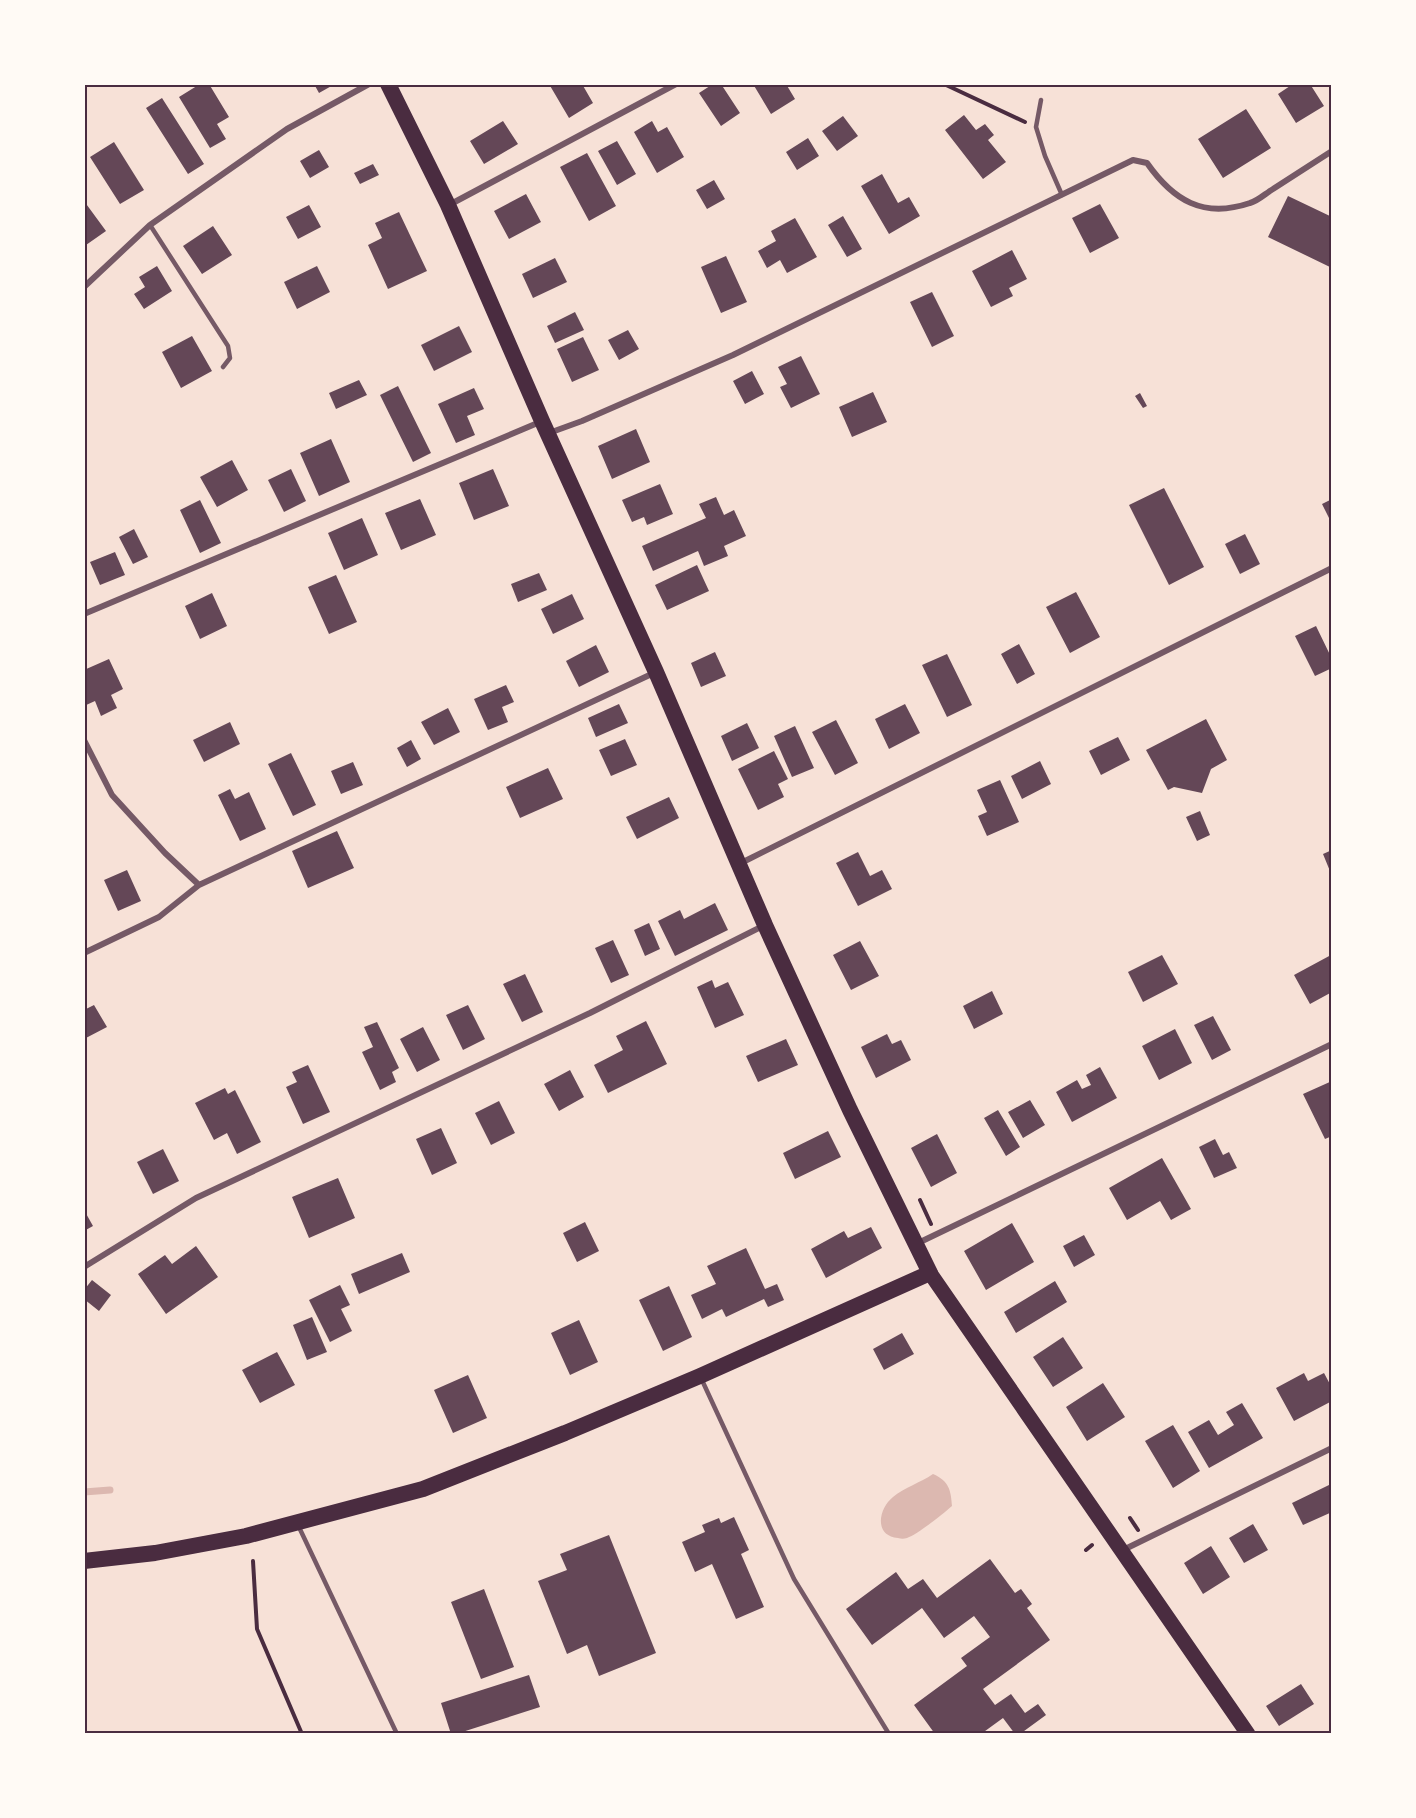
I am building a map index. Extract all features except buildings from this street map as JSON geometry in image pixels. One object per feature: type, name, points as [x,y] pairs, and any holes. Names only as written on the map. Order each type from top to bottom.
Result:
[{"type":"highway","points":[[84,1561],[155,1553],[246,1536],[423,1489],[700,1376],[930,1273],[850,1110],[765,925],[656,672],[448,205],[388,84]]},
{"type":"main road","points":[[930,1273],[1248,1734]]},
{"type":"street","points":[[84,287],[150,225],[287,129],[369,84]]},
{"type":"street","points":[[448,205],[676,84]]},
{"type":"street","points":[[84,614],[546,427],[582,421],[733,355],[1133,160],[1147,163],[1161,183],[1180,198],[1198,207],[1223,209],[1251,203],[1332,151]]},
{"type":"street","points":[[740,864],[1332,568]]},
{"type":"street","points":[[84,953],[159,917],[200,885],[656,672]]},
{"type":"street","points":[[84,740],[112,795],[165,853],[200,885]]},
{"type":"street","points":[[84,1267],[195,1198],[590,1013],[765,925]]},
{"type":"street","points":[[916,1244],[1332,1044]]},
{"type":"street","points":[[1123,1550],[1332,1448]]},
{"type":"lane","points":[[1041,100],[1036,127],[1045,156],[1062,195]]},
{"type":"lane","points":[[150,225],[228,346],[230,358],[223,367]]},
{"type":"lane","points":[[700,1376],[794,1579],[889,1734]]},
{"type":"lane","points":[[297,1522],[397,1734]]},
{"type":"path","points":[[944,84],[1036,127]]},
{"type":"path","points":[[920,1200],[936,1235]]},
{"type":"path","points":[[1086,1550],[1092,1545]]},
{"type":"path","points":[[253,1561],[257,1629],[302,1734]]},
{"type":"shaded area","points":[[933,1474],[943,1480],[948,1487],[952,1506],[912,1536],[901,1539],[890,1536],[882,1527],[881,1521],[888,1502],[902,1490]]},
{"type":"waterway","points":[[84,1492],[110,1490]]}]
